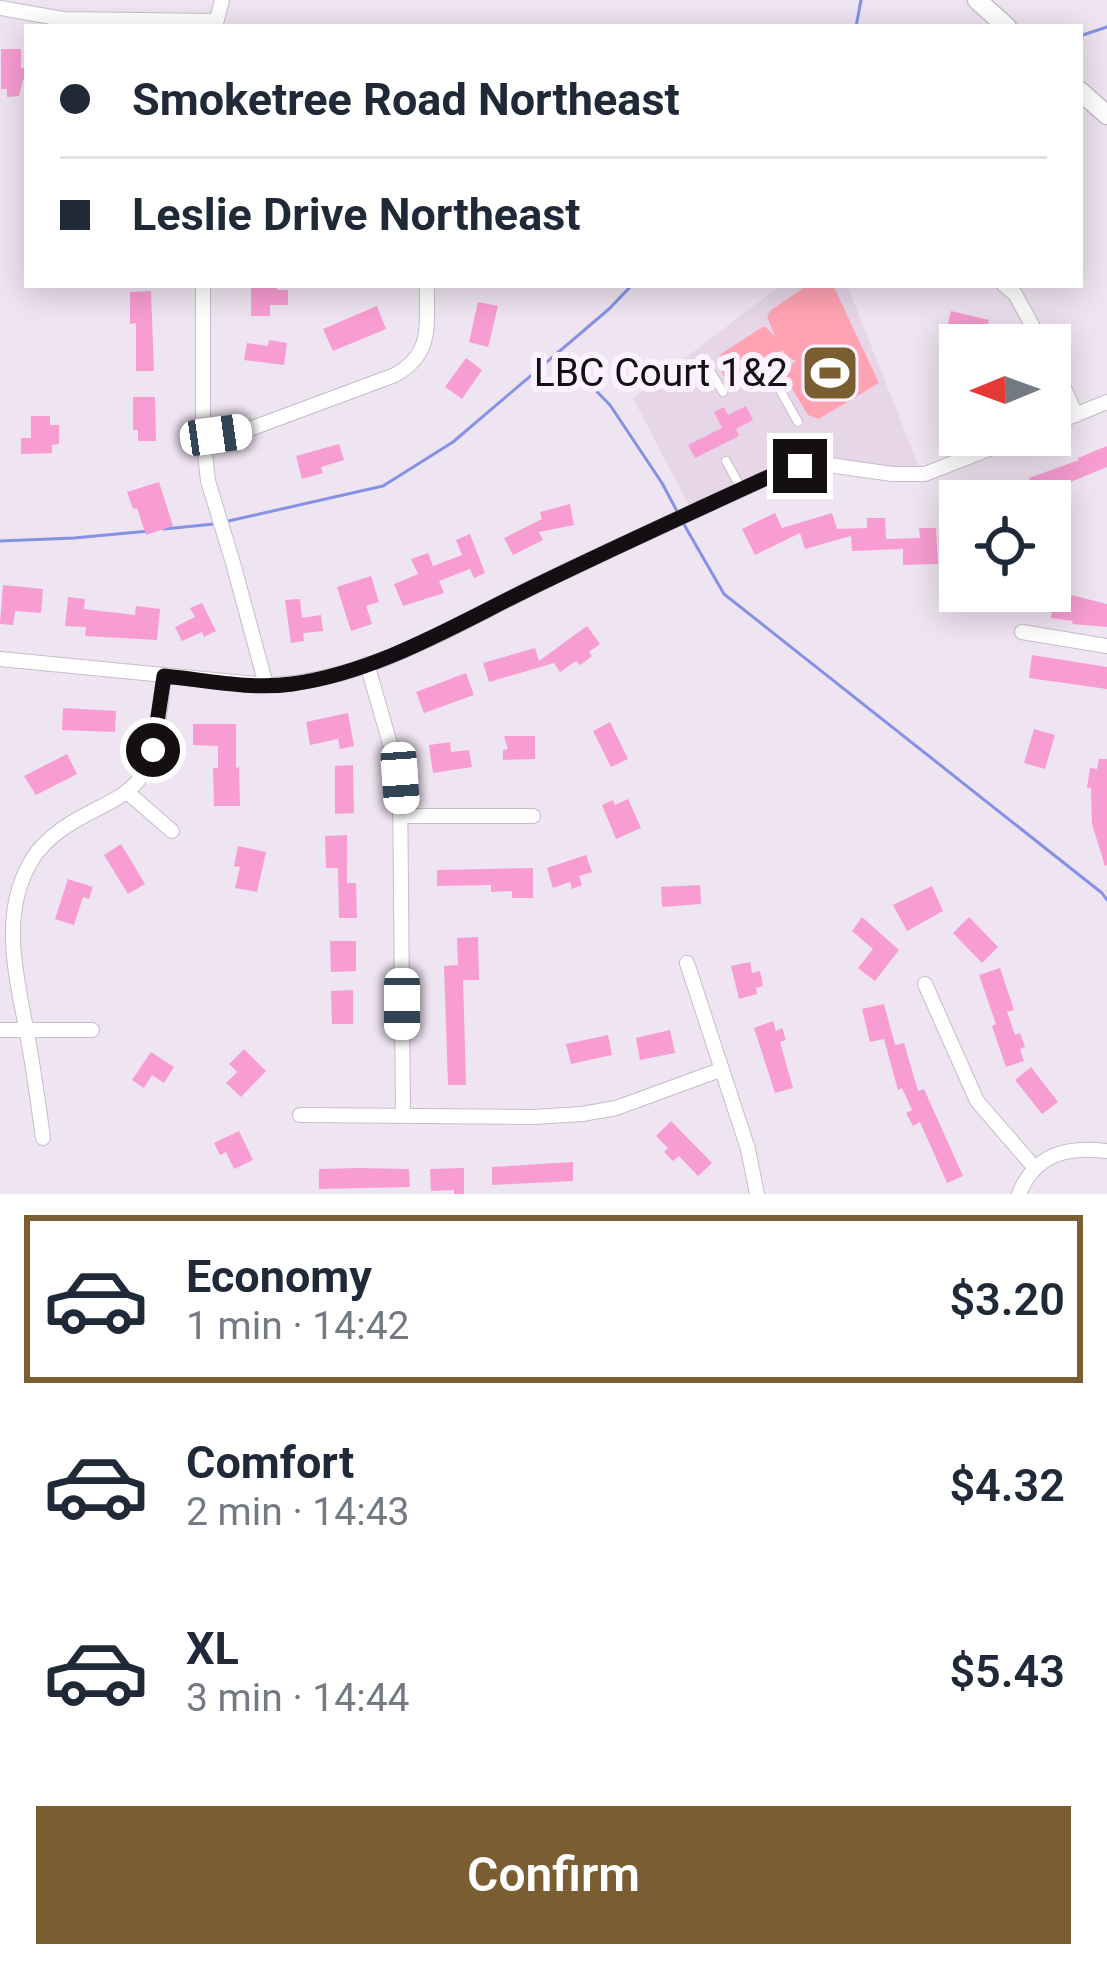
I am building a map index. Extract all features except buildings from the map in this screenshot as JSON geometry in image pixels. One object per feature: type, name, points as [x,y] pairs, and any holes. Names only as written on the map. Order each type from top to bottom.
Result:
[{"type":"street","points":[[0,8],[63,19],[215,24],[222,0]]},
{"type":"street","points":[[977,0],[1004,24]]},
{"type":"street","points":[[1083,94],[1107,115]]},
{"type":"street","points":[[202,288],[208,481],[266,685]]},
{"type":"street","points":[[203,435],[248,430],[411,366],[420,356],[426,329],[427,288]]},
{"type":"street","points":[[1008,288],[1031,324]]},
{"type":"street","points":[[1071,417],[1107,402]]},
{"type":"street","points":[[1071,404],[1076,415]]},
{"type":"street","points":[[0,659],[289,685],[367,664],[436,637],[773,475],[822,464],[925,474],[971,456]]},
{"type":"street","points":[[1022,632],[1107,646]]},
{"type":"street","points":[[367,664],[396,758],[402,816],[403,1115]]},
{"type":"street","points":[[43,1138],[14,963],[14,920],[24,875],[49,840],[137,781],[153,750],[164,676]]},
{"type":"street","points":[[127,792],[172,831]]},
{"type":"street","points":[[402,816],[533,816]]},
{"type":"street","points":[[687,963],[748,1149],[758,1194]]},
{"type":"street","points":[[925,984],[976,1101],[1034,1167]]},
{"type":"street","points":[[0,1030],[92,1030]]},
{"type":"street","points":[[300,1115],[582,1114],[616,1108],[720,1070]]},
{"type":"street","points":[[1019,1194],[1034,1167],[1051,1156],[1072,1150],[1107,1150]]},
{"type":"lane","points":[[767,367],[798,422]]},
{"type":"lane","points":[[712,374],[723,392]]},
{"type":"lane","points":[[726,461],[742,489]]},
{"type":"shaded area","points":[[777,288],[848,288],[921,472],[803,463],[692,512],[633,398]]},
{"type":"shaded area","points":[[804,288],[834,288],[879,383],[819,419],[808,415],[785,377],[786,368],[796,361],[783,350],[736,382],[725,380],[718,362],[721,354],[764,326],[775,336],[767,317]]},
{"type":"waterway","points":[[857,24],[861,0]]},
{"type":"waterway","points":[[1083,35],[1107,27]]},
{"type":"waterway","points":[[224,522],[383,486],[453,442],[629,288]]},
{"type":"waterway","points":[[558,352],[610,405],[678,513]]},
{"type":"waterway","points":[[682,521],[724,594],[1107,900]]},
{"type":"waterway","points":[[164,529],[214,524]]},
{"type":"waterway","points":[[0,541],[149,531]]},
{"type":"place","name":"LBC Court 1&2","points":[[830,373]]},
{"type":"route","points":[[153,750],[164,676],[289,685],[367,664],[436,637],[800,466]]}]
